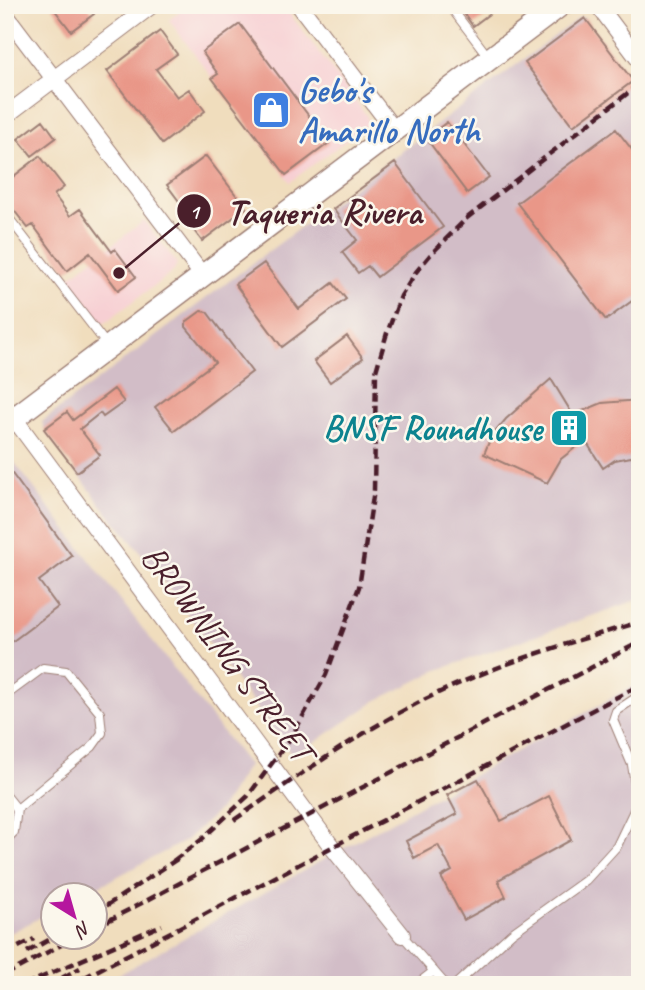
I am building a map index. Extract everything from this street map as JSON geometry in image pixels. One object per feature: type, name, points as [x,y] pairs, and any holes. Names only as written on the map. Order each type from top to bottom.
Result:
[{"type":"main road","points":[[8,416],[108,347],[561,5]]},
{"type":"street","points":[[5,116],[151,5]]},
{"type":"street","points":[[299,5],[395,131]]},
{"type":"street","points":[[598,5],[640,61]]},
{"type":"street","points":[[5,14],[203,276]]},
{"type":"street","name":"BROWNING STREET","points":[[8,416],[332,847],[402,935]]},
{"type":"lane","points":[[449,5],[490,59]]},
{"type":"lane","points":[[5,213],[108,347]]},
{"type":"lane","points":[[5,696],[43,668],[66,671],[100,713],[102,733],[92,747],[17,809],[14,832],[5,841]]},
{"type":"lane","points":[[455,985],[512,933],[586,880],[617,846],[638,802],[632,765],[613,720],[616,711],[640,695]]},
{"type":"lane","points":[[5,794],[17,809]]},
{"type":"lane","points":[[402,935],[446,985]]},
{"type":"lane","points":[[416,985],[434,971]]},
{"type":"shaded area","points":[[188,5],[283,5],[367,116],[368,124],[290,182],[169,20]]},
{"type":"shaded area","points":[[580,17],[585,18],[640,90],[640,599],[438,670],[376,701],[293,757],[159,575],[44,429],[42,422]]},
{"type":"shaded area","points":[[144,221],[177,263],[174,271],[103,324],[68,278]]},
{"type":"shaded area","points":[[7,453],[248,765],[221,808],[185,841],[108,881],[38,881],[38,918],[5,936]]},
{"type":"shaded area","points":[[640,682],[640,985],[112,985],[109,980]]},
{"type":"building","points":[[51,5],[88,5],[94,14],[71,31]]},
{"type":"building","points":[[458,5],[501,5],[473,26]]},
{"type":"building","points":[[585,18],[633,81],[573,126],[525,63]]},
{"type":"building","name":"Gebo's Amarillo North","points":[[240,24],[329,143],[286,175],[212,78],[218,74],[202,52]]},
{"type":"building","points":[[160,31],[177,54],[156,69],[177,97],[189,89],[205,111],[162,144],[107,71]]},
{"type":"building","points":[[43,120],[56,138],[32,156],[18,139]]},
{"type":"building","points":[[447,122],[489,177],[467,193],[426,138]]},
{"type":"building","points":[[616,129],[640,160],[640,295],[606,320],[517,203]]},
{"type":"building","points":[[40,156],[64,187],[54,195],[70,216],[80,209],[112,252],[115,249],[136,277],[118,290],[90,253],[67,271],[33,225],[28,228],[5,199],[5,183]]},
{"type":"building","points":[[206,156],[246,208],[202,241],[182,215],[187,212],[167,185]]},
{"type":"building","points":[[395,163],[443,227],[377,277],[368,266],[358,273],[342,252],[357,240],[333,209]]},
{"type":"building","points":[[264,263],[299,309],[333,283],[346,299],[282,347],[235,284]]},
{"type":"building","points":[[201,311],[207,312],[252,372],[174,431],[155,407],[215,362],[186,327],[186,322]]},
{"type":"building","points":[[347,336],[363,358],[330,382],[314,361]]},
{"type":"building","name":"BNSF Roundhouse","points":[[551,379],[573,415],[602,403],[640,400],[640,458],[615,460],[603,468],[585,440],[561,459],[547,483],[484,454],[491,437],[506,419]]},
{"type":"building","points":[[114,389],[124,402],[103,417],[100,413],[80,429],[100,455],[77,472],[44,429],[67,412],[73,420]]},
{"type":"building","points":[[5,464],[72,556],[39,581],[58,607],[5,647]]},
{"type":"building","points":[[478,779],[501,821],[549,796],[571,840],[498,880],[506,897],[464,920],[441,877],[452,871],[438,845],[414,858],[406,841],[457,814],[447,795]]},
{"type":"railway","points":[[173,861],[201,840],[248,796],[292,736],[326,675],[359,587],[374,490],[376,371],[401,296],[431,254],[467,218],[637,86]]},
{"type":"railway","points":[[234,820],[359,736],[411,706],[512,662],[640,622]]},
{"type":"railway","points":[[108,921],[640,642]]},
{"type":"railway","points":[[70,985],[640,685]]},
{"type":"railway","points":[[108,905],[182,856]]},
{"type":"railway","points":[[24,985],[162,925]]},
{"type":"railway","points":[[5,954],[34,939]]},
{"type":"railway","points":[[27,952],[38,946]]},
{"type":"railway","points":[[5,975],[50,951]]},
{"type":"railway","points":[[49,985],[80,968]]},
{"type":"place","name":"Gebo's Amarillo North","points":[[271,110]]},
{"type":"place","name":"Taqueria Rivera","points":[[119,273]]},
{"type":"place","name":"BNSF Roundhouse","points":[[569,428]]}]
